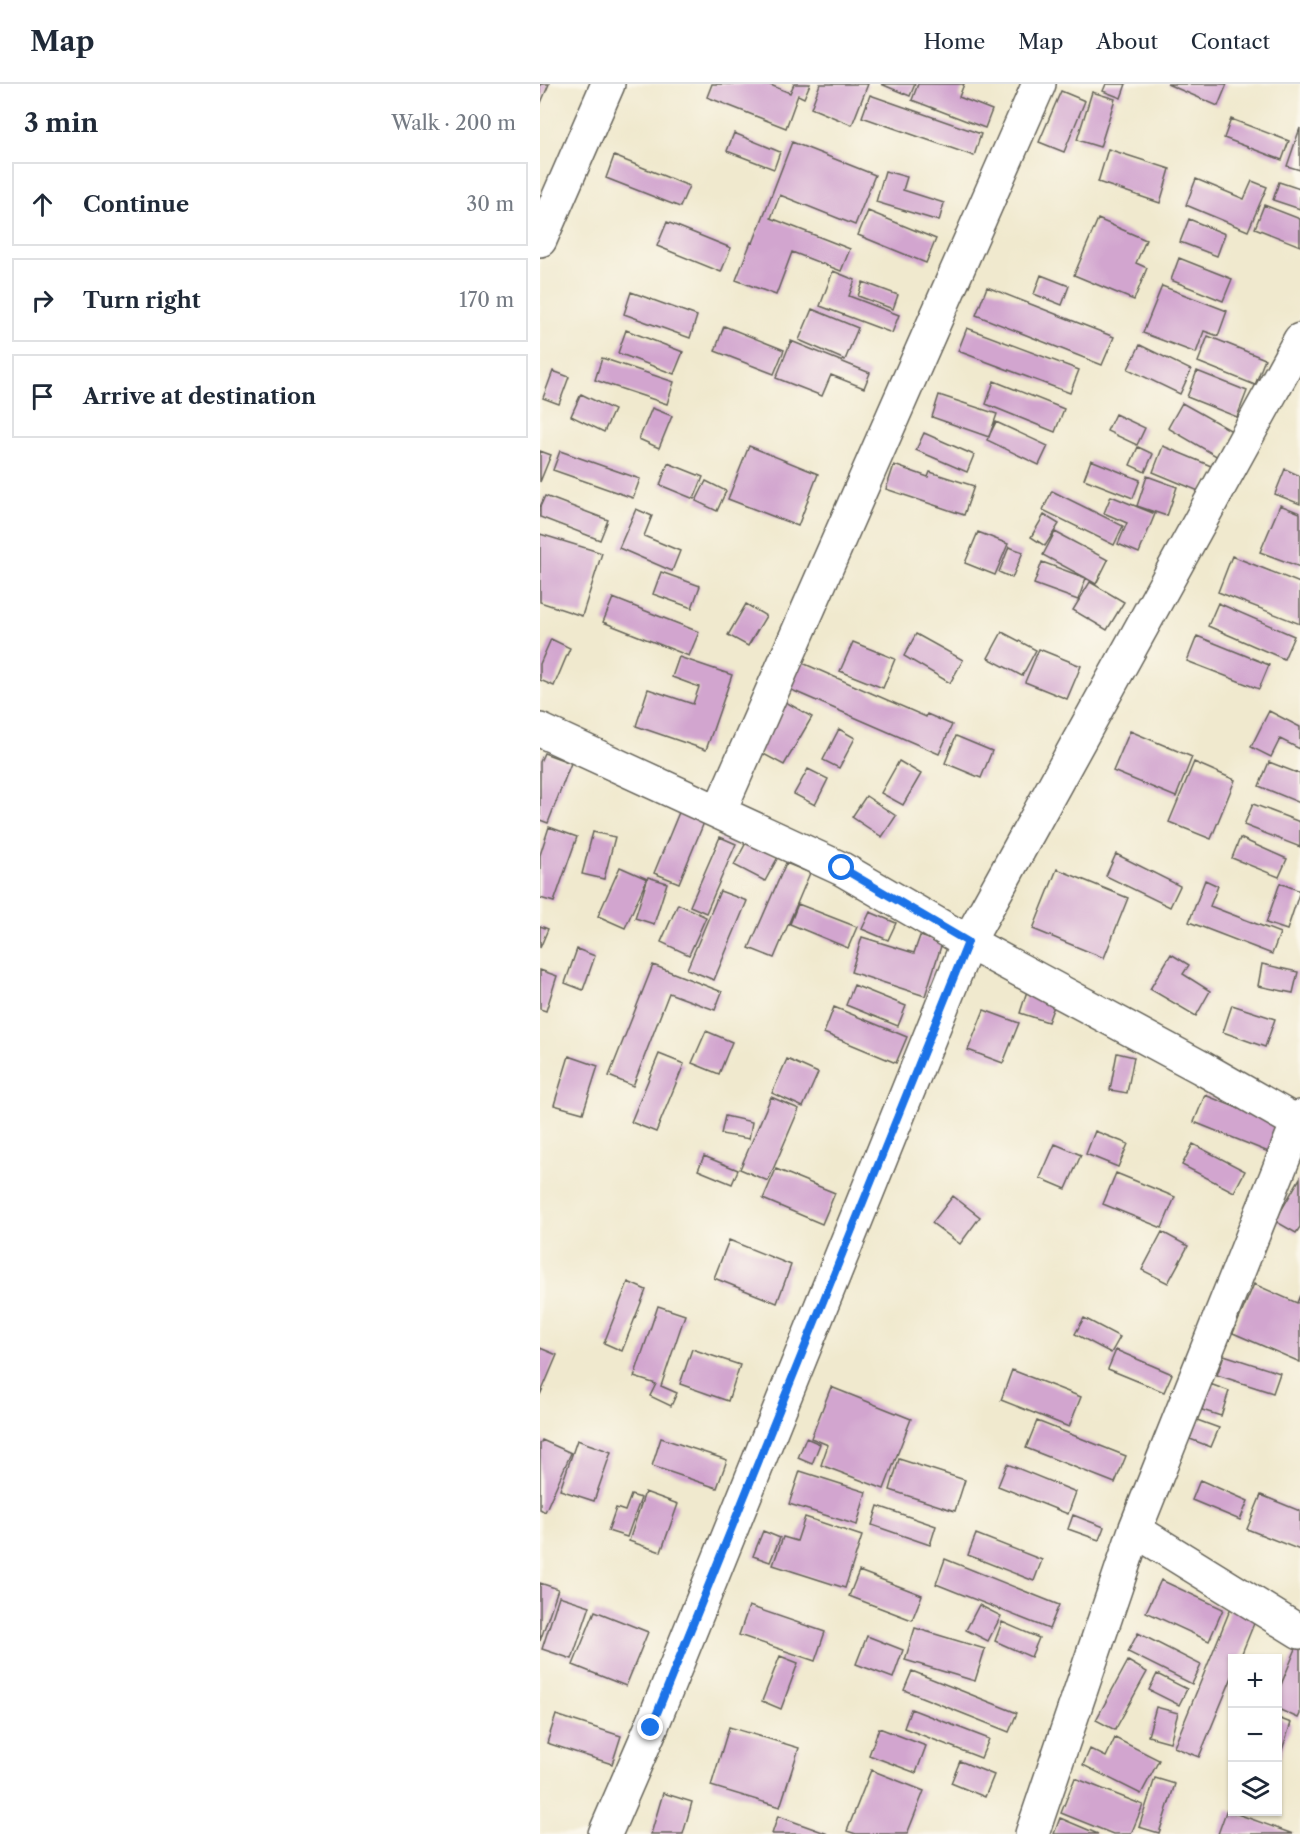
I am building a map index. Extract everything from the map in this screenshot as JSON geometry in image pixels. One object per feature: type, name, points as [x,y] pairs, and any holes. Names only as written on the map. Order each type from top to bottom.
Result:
[{"type":"street","points":[[540,240],[608,84]]},
{"type":"street","points":[[719,812],[1039,84]]},
{"type":"street","points":[[605,1834],[651,1728],[968,942],[1300,340]]},
{"type":"street","points":[[540,730],[842,868],[968,942],[1299,1121],[1135,1530],[1032,1834]]},
{"type":"street","points":[[1135,1530],[1300,1632]]},
{"type":"building","points":[[540,84],[549,84],[540,105]]},
{"type":"building","points":[[712,84],[768,84],[790,93],[794,84],[810,84],[804,98],[798,95],[786,128],[707,97]]},
{"type":"building","points":[[820,84],[868,84],[852,125],[811,108]]},
{"type":"building","points":[[881,84],[915,84],[910,96]]},
{"type":"building","points":[[918,84],[964,84],[959,97],[992,110],[985,128],[912,100]]},
{"type":"building","points":[[1106,84],[1126,84],[1121,98],[1103,91]]},
{"type":"building","points":[[1167,84],[1227,84],[1218,106]]},
{"type":"building","points":[[1061,91],[1085,101],[1064,152],[1039,142]]},
{"type":"building","points":[[1092,92],[1115,99],[1100,147],[1077,140]]},
{"type":"building","points":[[870,95],[981,134],[974,156],[862,117]]},
{"type":"building","points":[[1231,119],[1289,141],[1282,160],[1224,138]]},
{"type":"building","points":[[1300,128],[1300,170],[1287,166]]},
{"type":"building","points":[[734,133],[780,152],[774,169],[727,151]]},
{"type":"building","points":[[792,142],[875,175],[855,225],[780,195],[771,218],[850,249],[841,271],[792,252],[776,295],[736,280],[751,242],[753,243]]},
{"type":"building","points":[[1108,149],[1170,169],[1160,203],[1098,182]]},
{"type":"building","points":[[614,156],[689,186],[680,207],[606,178]]},
{"type":"building","points":[[885,171],[907,177],[903,190],[944,203],[939,221],[876,202]]},
{"type":"building","points":[[1196,179],[1244,199],[1252,181],[1267,187],[1248,231],[1186,205]]},
{"type":"building","points":[[1279,182],[1300,189],[1300,209],[1273,200]]},
{"type":"building","points":[[1264,205],[1300,219],[1300,246],[1255,228]]},
{"type":"building","points":[[868,211],[936,239],[926,263],[858,235]]},
{"type":"building","points":[[1098,219],[1146,240],[1136,263],[1147,268],[1134,300],[1074,275]]},
{"type":"building","points":[[1189,219],[1225,234],[1217,256],[1180,242]]},
{"type":"building","points":[[667,222],[731,248],[721,272],[657,246]]},
{"type":"building","points":[[1179,258],[1232,279],[1223,301],[1171,280]]},
{"type":"building","points":[[833,271],[855,280],[849,296],[899,315],[892,333],[820,306]]},
{"type":"building","points":[[1041,275],[1069,286],[1062,305],[1034,294]]},
{"type":"building","points":[[863,282],[898,295],[893,309],[858,296]]},
{"type":"building","points":[[1162,286],[1227,311],[1218,336],[1204,331],[1196,353],[1143,333]]},
{"type":"building","points":[[987,287],[1114,337],[1102,365],[976,315]]},
{"type":"building","points":[[631,292],[697,316],[690,338],[624,314]]},
{"type":"building","points":[[812,309],[858,328],[845,360],[799,340]]},
{"type":"building","points":[[724,326],[784,350],[774,374],[715,351]]},
{"type":"building","points":[[967,328],[1079,370],[1070,393],[958,351]]},
{"type":"building","points":[[626,330],[683,352],[674,374],[618,353]]},
{"type":"building","points":[[1208,336],[1265,359],[1255,385],[1198,362]]},
{"type":"building","points":[[791,341],[870,373],[864,388],[831,375],[822,396],[776,378]]},
{"type":"building","points":[[1140,345],[1191,370],[1180,394],[1128,369]]},
{"type":"building","points":[[602,358],[674,382],[667,404],[595,380]]},
{"type":"building","points":[[553,371],[569,377],[559,404],[543,398]]},
{"type":"building","points":[[1197,371],[1247,391],[1237,417],[1187,397]]},
{"type":"building","points":[[994,381],[1064,409],[1055,432],[986,404]]},
{"type":"building","points":[[581,394],[614,410],[604,432],[571,416]]},
{"type":"building","points":[[939,395],[997,414],[989,437],[932,417]]},
{"type":"building","points":[[1182,403],[1232,431],[1218,457],[1168,428]]},
{"type":"building","points":[[652,408],[672,416],[659,448],[639,439]]},
{"type":"building","points":[[1115,414],[1145,428],[1137,445],[1107,431]]},
{"type":"building","points":[[996,422],[1048,446],[1039,465],[987,440]]},
{"type":"building","points":[[924,433],[974,455],[967,472],[916,450]]},
{"type":"building","points":[[749,446],[818,474],[798,526],[728,499]]},
{"type":"building","points":[[1163,446],[1211,466],[1201,492],[1153,472]]},
{"type":"building","points":[[1138,447],[1153,454],[1145,472],[1130,465]]},
{"type":"building","points":[[540,451],[551,455],[540,482]]},
{"type":"building","points":[[560,451],[640,479],[633,498],[553,470]]},
{"type":"building","points":[[1091,460],[1140,480],[1133,498],[1084,479]]},
{"type":"building","points":[[668,463],[703,477],[694,499],[660,485]]},
{"type":"building","points":[[894,465],[928,477],[930,472],[974,486],[964,515],[886,489]]},
{"type":"building","points":[[1285,469],[1300,476],[1300,504],[1275,494]]},
{"type":"building","points":[[1147,476],[1177,487],[1167,516],[1137,506]]},
{"type":"building","points":[[706,481],[726,491],[717,511],[696,501]]},
{"type":"building","points":[[1052,491],[1123,526],[1114,545],[1043,510]]},
{"type":"building","points":[[545,496],[608,520],[600,540],[540,517],[540,507]]},
{"type":"building","points":[[1111,496],[1155,514],[1139,553],[1118,544],[1127,523],[1104,513]]},
{"type":"building","points":[[1280,505],[1300,513],[1300,567],[1260,552]]},
{"type":"building","points":[[636,509],[652,516],[644,536],[680,551],[672,571],[619,548]]},
{"type":"building","points":[[1044,515],[1059,524],[1045,546],[1031,537]]},
{"type":"building","points":[[978,532],[1008,544],[995,575],[965,563]]},
{"type":"building","points":[[1055,532],[1108,560],[1096,584],[1043,555]]},
{"type":"building","points":[[540,534],[602,553],[582,616],[540,602]]},
{"type":"building","points":[[1009,547],[1023,552],[1012,578],[999,572]]},
{"type":"building","points":[[1232,556],[1300,583],[1300,624],[1218,592]]},
{"type":"building","points":[[1042,562],[1086,578],[1078,600],[1034,584]]},
{"type":"building","points":[[661,572],[700,586],[692,608],[653,594]]},
{"type":"building","points":[[1090,582],[1124,602],[1107,630],[1073,610]]},
{"type":"building","points":[[613,598],[699,632],[689,656],[603,622]]},
{"type":"building","points":[[1218,603],[1294,636],[1284,659],[1208,626]]},
{"type":"building","points":[[746,604],[766,616],[748,646],[728,635]]},
{"type":"building","points":[[1002,632],[1036,650],[1022,676],[988,658]]},
{"type":"building","points":[[916,634],[963,660],[950,683],[904,656]]},
{"type":"building","points":[[1197,636],[1269,665],[1259,689],[1187,661]]},
{"type":"building","points":[[551,639],[570,648],[554,686],[540,680],[540,664]]},
{"type":"building","points":[[853,642],[895,659],[883,688],[840,671]]},
{"type":"building","points":[[1039,649],[1081,666],[1067,699],[1025,682]]},
{"type":"building","points":[[679,657],[732,675],[706,750],[636,726],[648,689],[693,704],[699,687],[672,677]]},
{"type":"building","points":[[798,661],[926,717],[927,714],[952,725],[939,754],[787,688]]},
{"type":"building","points":[[784,701],[812,717],[784,765],[756,750]]},
{"type":"building","points":[[1269,711],[1300,727],[1300,749],[1280,739],[1271,757],[1251,747]]},
{"type":"building","points":[[839,729],[855,738],[839,768],[823,760]]},
{"type":"building","points":[[1130,731],[1192,757],[1176,797],[1113,771]]},
{"type":"building","points":[[956,736],[992,751],[981,778],[945,763]]},
{"type":"building","points":[[544,753],[571,763],[548,823],[540,820],[540,762]]},
{"type":"building","points":[[899,761],[921,774],[903,805],[881,793]]},
{"type":"building","points":[[1194,762],[1235,780],[1211,839],[1169,822]]},
{"type":"building","points":[[1269,762],[1300,774],[1300,803],[1259,786]]},
{"type":"building","points":[[808,769],[828,779],[815,805],[794,794]]},
{"type":"building","points":[[866,796],[896,816],[882,837],[852,817]]},
{"type":"building","points":[[1253,804],[1300,822],[1300,847],[1244,825]]},
{"type":"building","points":[[680,810],[705,820],[679,883],[654,873]]},
{"type":"building","points":[[549,827],[577,837],[554,902],[540,898],[540,855]]},
{"type":"building","points":[[593,832],[615,837],[604,879],[582,874]]},
{"type":"building","points":[[720,837],[736,844],[706,913],[690,906]]},
{"type":"building","points":[[1240,838],[1287,859],[1279,877],[1232,858]]},
{"type":"building","points":[[747,841],[778,857],[765,881],[734,865]]},
{"type":"building","points":[[1116,854],[1180,886],[1170,907],[1106,876]]},
{"type":"building","points":[[786,863],[810,873],[774,958],[749,948]]},
{"type":"building","points":[[620,867],[647,879],[625,928],[598,916]]},
{"type":"building","points":[[1057,869],[1128,898],[1104,958],[1033,929]]},
{"type":"building","points":[[648,877],[667,883],[654,924],[635,918]]},
{"type":"building","points":[[1205,880],[1218,886],[1210,906],[1280,933],[1272,954],[1189,922]]},
{"type":"building","points":[[1280,883],[1300,891],[1287,930],[1266,923]]},
{"type":"building","points":[[720,891],[747,901],[714,980],[687,969]]},
{"type":"building","points":[[678,904],[706,917],[689,955],[661,942]]},
{"type":"building","points":[[798,904],[857,927],[848,948],[790,924]]},
{"type":"building","points":[[870,912],[896,923],[888,940],[862,929]]},
{"type":"building","points":[[540,926],[548,929],[540,948]]},
{"type":"building","points":[[920,936],[942,943],[925,996],[851,972],[862,937],[914,953]]},
{"type":"building","points":[[577,949],[595,956],[583,990],[565,983]]},
{"type":"building","points":[[1171,954],[1189,965],[1183,974],[1210,991],[1196,1016],[1150,989]]},
{"type":"building","points":[[1262,964],[1298,972],[1293,993],[1258,986]]},
{"type":"building","points":[[653,965],[722,992],[715,1010],[669,993],[633,1086],[609,1076]]},
{"type":"building","points":[[540,970],[557,976],[546,1011],[540,1009]]},
{"type":"building","points":[[854,985],[906,1006],[898,1026],[846,1005]]},
{"type":"building","points":[[1028,988],[1057,998],[1048,1022],[1020,1013]]},
{"type":"building","points":[[1232,1005],[1275,1019],[1265,1047],[1223,1032]]},
{"type":"building","points":[[834,1007],[907,1037],[896,1063],[824,1033]]},
{"type":"building","points":[[984,1010],[1019,1023],[1003,1063],[968,1050]]},
{"type":"building","points":[[706,1031],[732,1042],[719,1074],[692,1063]]},
{"type":"building","points":[[1117,1053],[1134,1057],[1127,1093],[1110,1090]]},
{"type":"building","points":[[659,1054],[684,1064],[656,1132],[631,1122]]},
{"type":"building","points":[[569,1056],[598,1066],[583,1113],[554,1105]]},
{"type":"building","points":[[787,1059],[818,1073],[803,1107],[772,1093]]},
{"type":"building","points":[[1205,1095],[1282,1126],[1271,1153],[1194,1122]]},
{"type":"building","points":[[771,1097],[799,1109],[768,1181],[740,1169]]},
{"type":"building","points":[[725,1116],[752,1122],[749,1139],[721,1134]]},
{"type":"building","points":[[1095,1131],[1128,1144],[1118,1167],[1086,1154]]},
{"type":"building","points":[[1055,1144],[1081,1155],[1066,1189],[1040,1178]]},
{"type":"building","points":[[1193,1144],[1245,1171],[1234,1192],[1182,1165]]},
{"type":"building","points":[[704,1156],[738,1170],[732,1184],[698,1170]]},
{"type":"building","points":[[776,1169],[835,1193],[822,1224],[763,1199]]},
{"type":"building","points":[[1116,1173],[1175,1197],[1162,1228],[1103,1204]]},
{"type":"building","points":[[1300,1178],[1300,1227],[1296,1233],[1275,1221]]},
{"type":"building","points":[[953,1196],[980,1217],[960,1244],[932,1223]]},
{"type":"building","points":[[1162,1232],[1188,1246],[1168,1283],[1142,1270]]},
{"type":"building","points":[[729,1240],[791,1265],[777,1303],[714,1278]]},
{"type":"building","points":[[628,1282],[646,1290],[622,1351],[604,1343]]},
{"type":"building","points":[[1254,1284],[1297,1303],[1300,1295],[1300,1362],[1233,1333]]},
{"type":"building","points":[[658,1306],[685,1315],[661,1386],[677,1393],[671,1406],[650,1396],[656,1384],[634,1377]]},
{"type":"building","points":[[1084,1318],[1120,1337],[1111,1353],[1075,1334]]},
{"type":"building","points":[[540,1348],[557,1355],[540,1395]]},
{"type":"building","points":[[692,1349],[740,1365],[728,1401],[680,1384]]},
{"type":"building","points":[[1116,1350],[1172,1374],[1164,1392],[1108,1369]]},
{"type":"building","points":[[1224,1355],[1280,1373],[1273,1393],[1217,1375]]},
{"type":"building","points":[[1012,1370],[1081,1397],[1069,1427],[1001,1400]]},
{"type":"building","points":[[1210,1384],[1229,1391],[1221,1416],[1202,1410]]},
{"type":"building","points":[[831,1387],[911,1419],[884,1489],[821,1465],[828,1445],[811,1438]]},
{"type":"building","points":[[1197,1420],[1219,1428],[1211,1447],[1190,1439]]},
{"type":"building","points":[[1037,1421],[1126,1456],[1115,1483],[1026,1448]]},
{"type":"building","points":[[661,1438],[727,1460],[717,1488],[652,1466]]},
{"type":"building","points":[[806,1438],[820,1444],[812,1464],[798,1458]]},
{"type":"building","points":[[542,1440],[571,1453],[545,1512],[540,1509],[540,1444]]},
{"type":"building","points":[[577,1440],[611,1452],[594,1501],[560,1490]]},
{"type":"building","points":[[899,1459],[965,1480],[955,1511],[890,1490]]},
{"type":"building","points":[[1007,1464],[1076,1492],[1068,1514],[998,1486]]},
{"type":"building","points":[[800,1471],[866,1492],[857,1525],[789,1504]]},
{"type":"building","points":[[1200,1480],[1248,1501],[1240,1520],[1192,1500]]},
{"type":"building","points":[[645,1492],[678,1504],[661,1552],[629,1541]]},
{"type":"building","points":[[631,1495],[641,1498],[627,1537],[608,1531],[616,1508],[625,1511]]},
{"type":"building","points":[[1261,1495],[1300,1511],[1300,1550],[1247,1529]]},
{"type":"building","points":[[878,1506],[936,1526],[930,1545],[872,1525]]},
{"type":"building","points":[[1073,1515],[1104,1527],[1099,1540],[1068,1529]]},
{"type":"building","points":[[805,1517],[862,1536],[845,1588],[773,1565],[783,1537],[797,1541]]},
{"type":"building","points":[[763,1531],[780,1538],[770,1562],[753,1556]]},
{"type":"building","points":[[976,1534],[1042,1560],[1034,1581],[968,1555]]},
{"type":"building","points":[[945,1559],[1059,1605],[1049,1629],[936,1584]]},
{"type":"building","points":[[859,1571],[922,1595],[912,1620],[849,1596]]},
{"type":"building","points":[[1161,1580],[1223,1609],[1209,1641],[1146,1612]]},
{"type":"building","points":[[540,1583],[558,1589],[540,1641]]},
{"type":"building","points":[[559,1596],[590,1606],[572,1659],[542,1649]]},
{"type":"building","points":[[979,1605],[1001,1616],[988,1641],[966,1630]]},
{"type":"building","points":[[1232,1605],[1257,1616],[1242,1654],[1228,1654],[1228,1687],[1199,1757],[1174,1747]]},
{"type":"building","points":[[749,1606],[825,1632],[815,1661],[739,1635]]},
{"type":"building","points":[[595,1611],[648,1632],[626,1686],[573,1665]]},
{"type":"building","points":[[1002,1622],[1039,1638],[1031,1657],[995,1641]]},
{"type":"building","points":[[915,1628],[985,1649],[975,1681],[905,1660]]},
{"type":"building","points":[[1138,1633],[1201,1665],[1192,1684],[1128,1652]]},
{"type":"building","points":[[867,1636],[903,1650],[893,1678],[856,1664]]},
{"type":"building","points":[[1300,1639],[1300,1714],[1298,1718],[1282,1711],[1282,1682]]},
{"type":"building","points":[[780,1656],[798,1663],[781,1709],[762,1701]]},
{"type":"building","points":[[1128,1661],[1147,1672],[1115,1730],[1096,1720]]},
{"type":"building","points":[[912,1671],[1017,1713],[1009,1732],[904,1690]]},
{"type":"building","points":[[1157,1674],[1187,1689],[1179,1705],[1149,1690]]},
{"type":"building","points":[[1156,1707],[1178,1713],[1170,1742],[1148,1736]]},
{"type":"building","points":[[911,1709],[989,1739],[981,1758],[904,1728]]},
{"type":"building","points":[[556,1715],[621,1736],[612,1764],[547,1743]]},
{"type":"building","points":[[1282,1720],[1291,1723],[1282,1750]]},
{"type":"building","points":[[729,1727],[799,1748],[780,1807],[711,1786]]},
{"type":"building","points":[[879,1728],[926,1746],[916,1773],[869,1755]]},
{"type":"building","points":[[1115,1738],[1159,1760],[1141,1794],[1083,1765],[1090,1749],[1106,1757]]},
{"type":"building","points":[[960,1761],[994,1775],[985,1797],[951,1783]]},
{"type":"building","points":[[871,1770],[924,1791],[907,1834],[856,1834],[847,1831]]},
{"type":"building","points":[[1075,1778],[1143,1805],[1131,1834],[1113,1834],[1061,1813]]},
{"type":"building","points":[[1155,1778],[1175,1784],[1159,1833],[1139,1827]]},
{"type":"building","points":[[663,1793],[692,1802],[683,1834],[651,1834]]},
{"type":"building","points":[[1227,1809],[1228,1816],[1243,1816],[1293,1834],[1218,1834]]},
{"type":"building","points":[[778,1816],[828,1834],[772,1834]]},
{"type":"building","points":[[1060,1818],[1098,1834],[1054,1834]]},
{"type":"route","points":[[651,1728],[968,942],[842,868]]}]
